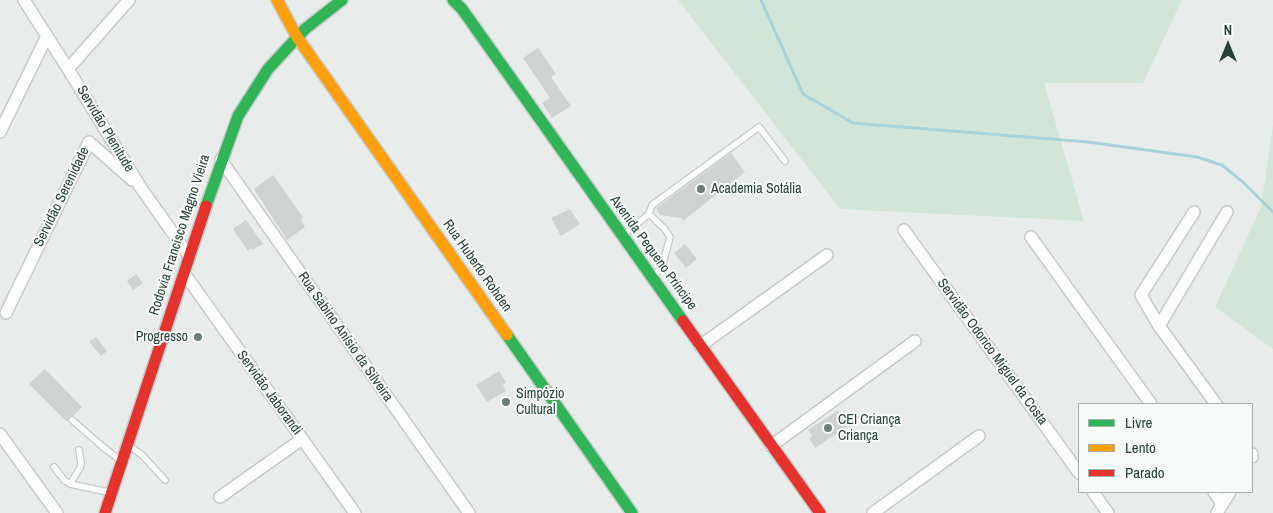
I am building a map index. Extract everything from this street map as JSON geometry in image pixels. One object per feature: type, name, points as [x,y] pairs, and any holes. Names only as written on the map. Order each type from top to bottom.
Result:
[{"type":"main road","name":"Rua Huberto Rohden","points":[[277,0],[297,37],[632,513]]},
{"type":"main road","name":"Rodovia Francisco Magno Vieira","points":[[105,513],[220,160],[238,116],[268,69],[297,37],[342,0]]},
{"type":"main road","name":"Avenida Pequeno Príncipe","points":[[453,0],[460,4],[622,236],[820,513]]},
{"type":"street","name":"Servidão Plenitude","points":[[24,0],[141,188],[189,256]]},
{"type":"street","points":[[68,69],[128,0]]},
{"type":"street","points":[[0,132],[47,36]]},
{"type":"street","name":"Servidão Serenidade","points":[[6,313],[89,142],[141,188]]},
{"type":"street","name":"Rua Sabino Anísio da Silveira","points":[[220,160],[469,513]]},
{"type":"street","points":[[1194,212],[1141,295],[1159,326],[1215,403]]},
{"type":"street","points":[[1159,326],[1227,212]]},
{"type":"street","name":"Servidão Odorico Miguel da Costa","points":[[904,230],[1078,472]]},
{"type":"street","points":[[1031,237],[1150,403]]},
{"type":"street","points":[[700,346],[827,254]]},
{"type":"street","name":"Servidão Jaborandi","points":[[184,273],[355,513]]},
{"type":"street","points":[[772,446],[915,341]]},
{"type":"street","points":[[0,434],[57,513]]},
{"type":"street","points":[[873,513],[979,436]]},
{"type":"street","points":[[220,496],[302,439]]},
{"type":"street","points":[[1094,493],[1108,513]]},
{"type":"street","points":[[1214,493],[1220,509]]},
{"type":"street","points":[[1220,509],[1229,493]]},
{"type":"lane","points":[[622,236],[649,214],[652,205],[759,127],[785,161]]},
{"type":"lane","points":[[649,214],[664,228],[670,237],[662,267],[653,277]]},
{"type":"lane","points":[[72,420],[122,461]]},
{"type":"lane","points":[[128,444],[142,455],[165,480]]},
{"type":"lane","points":[[70,484],[80,468],[79,450]]},
{"type":"lane","points":[[54,467],[64,480],[70,484],[112,493]]},
{"type":"green space","points":[[678,0],[1182,0],[1143,83],[1044,83],[1084,221],[840,209]]},
{"type":"green space","points":[[1273,124],[1273,349],[1215,307],[1261,207]]},
{"type":"building","points":[[538,48],[556,74],[551,77],[571,106],[552,118],[542,103],[550,98],[523,58]]},
{"type":"building","name":"Academia Sotália","points":[[731,153],[745,172],[683,221],[681,218],[660,215],[656,208]]},
{"type":"building","points":[[273,175],[303,217],[301,220],[305,227],[287,240],[254,189]]},
{"type":"building","points":[[570,209],[580,224],[561,236],[551,218]]},
{"type":"building","points":[[246,220],[263,244],[252,250],[250,248],[248,251],[233,229]]},
{"type":"building","points":[[685,244],[697,259],[686,268],[674,253]]},
{"type":"building","points":[[136,274],[143,283],[133,290],[127,281]]},
{"type":"building","points":[[96,337],[107,351],[101,356],[89,342]]},
{"type":"building","points":[[45,369],[82,407],[73,416],[69,417],[67,422],[29,384]]},
{"type":"building","points":[[499,371],[506,382],[503,385],[506,391],[487,402],[476,385]]},
{"type":"building","name":"CEI Criança Criança","points":[[838,410],[848,426],[815,448],[809,438],[812,436],[808,430]]},
{"type":"waterway","points":[[761,0],[803,94],[853,123],[1088,142],[1197,157],[1222,165],[1244,183],[1273,212]]},
{"type":"traffic: fast","points":[[206,206],[238,116],[268,69],[305,29],[342,0]]},
{"type":"traffic: fast","points":[[453,0],[462,9],[683,321]]},
{"type":"traffic: fast","points":[[507,335],[632,513]]},
{"type":"traffic: slow","points":[[277,0],[297,37],[507,335]]},
{"type":"traffic: jam","points":[[105,513],[206,206]]},
{"type":"traffic: jam","points":[[683,321],[820,513]]},
{"type":"place","name":"Academia Sotália","points":[[701,189]]},
{"type":"place","name":"Progresso","points":[[198,337]]},
{"type":"place","name":"Simpózio Cultural","points":[[506,402]]},
{"type":"place","name":"CEI Criança Criança","points":[[828,428]]}]
